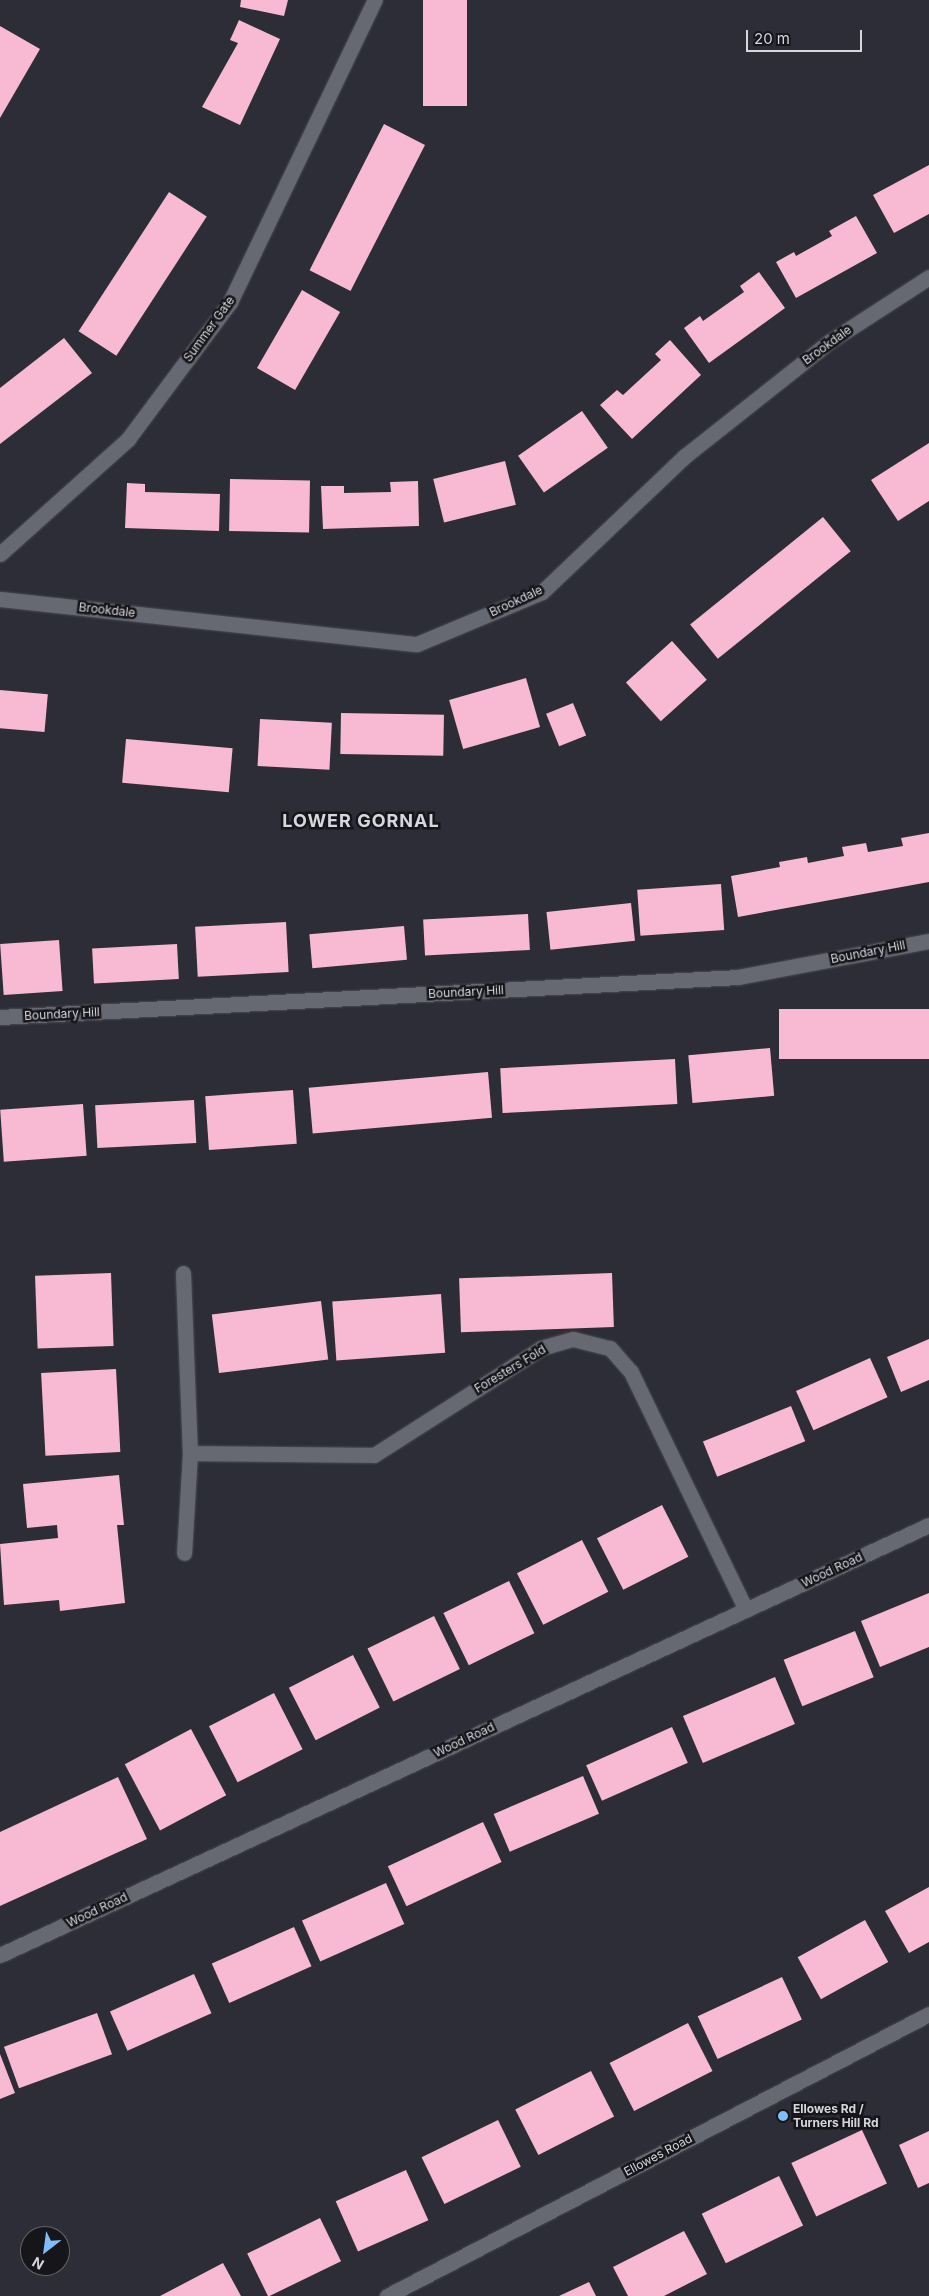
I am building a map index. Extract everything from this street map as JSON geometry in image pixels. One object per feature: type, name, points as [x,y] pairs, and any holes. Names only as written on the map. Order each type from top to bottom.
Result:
[{"type":"street","name":"Summer Gate","points":[[0,554],[128,439],[230,302],[375,0]]},
{"type":"street","name":"Brookdale","points":[[0,599],[417,644],[542,592],[693,450],[829,342],[929,277]]},
{"type":"street","name":"Boundary Hill","points":[[0,1017],[738,978],[929,941]]},
{"type":"street","points":[[183,1273],[190,1453],[184,1553]]},
{"type":"street","name":"Foresters Fold","points":[[190,1453],[374,1454],[541,1348],[573,1339],[610,1348],[631,1372],[746,1610]]},
{"type":"street","name":"Wood Road","points":[[0,1955],[929,1526]]},
{"type":"street","name":"Ellowes Road","points":[[387,2296],[929,2014]]},
{"type":"building","points":[[241,0],[288,0],[284,16],[240,7]]},
{"type":"building","points":[[423,0],[467,0],[467,106],[423,106]]},
{"type":"building","points":[[239,20],[280,39],[240,125],[202,107],[238,43],[230,40]]},
{"type":"building","points":[[0,26],[40,49],[0,118]]},
{"type":"building","points":[[384,124],[425,145],[351,291],[310,270]]},
{"type":"building","points":[[929,165],[929,214],[894,233],[873,195]]},
{"type":"building","points":[[169,192],[207,217],[116,356],[79,331]]},
{"type":"building","points":[[856,216],[877,253],[796,298],[776,262],[794,252],[796,256],[832,236],[829,231]]},
{"type":"building","points":[[759,272],[785,308],[709,363],[684,328],[700,316],[703,321],[744,292],[740,286]]},
{"type":"building","points":[[302,290],[340,312],[295,390],[257,368]]},
{"type":"building","points":[[64,338],[92,373],[0,444],[0,388]]},
{"type":"building","points":[[670,340],[701,375],[632,439],[600,405],[617,390],[623,395],[661,360],[655,354]]},
{"type":"building","points":[[582,411],[608,448],[544,493],[518,456]]},
{"type":"building","points":[[929,443],[929,501],[898,521],[871,480]]},
{"type":"building","points":[[505,461],[516,505],[444,523],[433,479]]},
{"type":"building","points":[[230,479],[310,480],[309,532],[229,531]]},
{"type":"building","points":[[418,481],[419,526],[323,529],[321,486],[344,486],[344,493],[391,492],[390,482]]},
{"type":"building","points":[[127,483],[145,484],[145,492],[220,494],[219,531],[125,528]]},
{"type":"building","points":[[823,517],[851,551],[718,659],[690,625]]},
{"type":"building","points":[[672,641],[707,680],[661,721],[626,682]]},
{"type":"building","points":[[526,678],[540,727],[463,749],[449,700]]},
{"type":"building","points":[[0,690],[48,694],[45,732],[0,728]]},
{"type":"building","points":[[573,703],[586,735],[559,746],[546,714]]},
{"type":"building","points":[[341,713],[444,715],[443,756],[340,754]]},
{"type":"building","points":[[260,719],[332,723],[329,770],[258,766]]},
{"type":"building","points":[[126,739],[233,748],[229,792],[122,783]]},
{"type":"building","points":[[929,833],[929,882],[738,917],[731,876],[780,867],[779,862],[807,857],[808,863],[844,856],[842,847],[866,843],[868,852],[903,846],[901,838]]},
{"type":"building","points":[[721,884],[724,930],[640,936],[637,890]]},
{"type":"building","points":[[631,903],[635,941],[550,950],[546,912]]},
{"type":"building","points":[[528,914],[530,950],[425,955],[423,919]]},
{"type":"building","points":[[286,922],[289,972],[198,977],[195,927]]},
{"type":"building","points":[[404,926],[407,960],[312,968],[309,934]]},
{"type":"building","points":[[59,940],[63,991],[4,995],[0,944]]},
{"type":"building","points":[[177,944],[179,979],[94,983],[92,948]]},
{"type":"building","points":[[779,1009],[929,1009],[929,1059],[779,1059]]},
{"type":"building","points":[[770,1048],[774,1096],[692,1103],[688,1055]]},
{"type":"building","points":[[675,1059],[677,1104],[503,1113],[500,1068]]},
{"type":"building","points":[[488,1072],[492,1118],[313,1134],[309,1088]]},
{"type":"building","points":[[293,1090],[297,1144],[209,1150],[205,1096]]},
{"type":"building","points":[[194,1100],[196,1143],[97,1148],[95,1105]]},
{"type":"building","points":[[83,1104],[87,1156],[4,1162],[0,1110]]},
{"type":"building","points":[[111,1273],[114,1346],[38,1349],[35,1276]]},
{"type":"building","points":[[612,1273],[614,1327],[461,1332],[459,1278]]},
{"type":"building","points":[[441,1294],[445,1353],[336,1360],[332,1302]]},
{"type":"building","points":[[321,1301],[328,1360],[219,1373],[212,1314]]},
{"type":"building","points":[[929,1339],[929,1380],[901,1392],[887,1357]]},
{"type":"building","points":[[870,1358],[887,1397],[813,1430],[796,1391]]},
{"type":"building","points":[[116,1369],[120,1452],[45,1456],[41,1373]]},
{"type":"building","points":[[791,1406],[805,1441],[717,1477],[703,1442]]},
{"type":"building","points":[[119,1475],[124,1525],[117,1525],[125,1603],[60,1611],[59,1600],[4,1605],[0,1544],[58,1538],[57,1525],[27,1528],[23,1484]]},
{"type":"building","points":[[662,1505],[688,1557],[623,1590],[597,1538]]},
{"type":"building","points":[[582,1540],[608,1592],[543,1625],[517,1573]]},
{"type":"building","points":[[509,1581],[534,1633],[469,1665],[443,1613]]},
{"type":"building","points":[[929,1593],[929,1647],[880,1667],[861,1621]]},
{"type":"building","points":[[434,1616],[460,1669],[393,1701],[367,1648]]},
{"type":"building","points":[[855,1631],[874,1677],[802,1706],[784,1660]]},
{"type":"building","points":[[353,1655],[380,1708],[316,1740],[289,1688]]},
{"type":"building","points":[[775,1677],[795,1724],[703,1763],[683,1716]]},
{"type":"building","points":[[274,1693],[303,1749],[238,1782],[209,1726]]},
{"type":"building","points":[[672,1727],[688,1763],[602,1801],[586,1765]]},
{"type":"building","points":[[191,1729],[226,1795],[160,1830],[125,1764]]},
{"type":"building","points":[[583,1776],[599,1814],[510,1852],[494,1814]]},
{"type":"building","points":[[118,1777],[147,1839],[0,1906],[0,1832]]},
{"type":"building","points":[[483,1822],[502,1862],[406,1906],[388,1866]]},
{"type":"building","points":[[386,1883],[404,1924],[320,1962],[302,1920]]},
{"type":"building","points":[[929,1887],[929,1942],[909,1953],[885,1911]]},
{"type":"building","points":[[865,1920],[888,1962],[821,1999],[798,1957]]},
{"type":"building","points":[[294,1927],[311,1966],[229,2003],[212,1964]]},
{"type":"building","points":[[194,1974],[211,2013],[127,2051],[110,2011]]},
{"type":"building","points":[[782,1977],[802,2020],[718,2059],[698,2016]]},
{"type":"building","points":[[97,2013],[112,2054],[19,2088],[4,2047]]},
{"type":"building","points":[[688,2023],[713,2071],[634,2111],[610,2063]]},
{"type":"building","points":[[0,2054],[15,2093],[0,2099]]},
{"type":"building","points":[[591,2071],[614,2116],[538,2155],[515,2110]]},
{"type":"building","points":[[498,2120],[521,2167],[444,2204],[422,2157]]},
{"type":"building","points":[[862,2130],[887,2183],[816,2216],[791,2163]]},
{"type":"building","points":[[929,2131],[929,2183],[918,2188],[899,2145]]},
{"type":"building","points":[[406,2170],[428,2220],[358,2252],[336,2201]]},
{"type":"building","points":[[779,2176],[803,2225],[726,2263],[702,2214]]},
{"type":"building","points":[[320,2218],[341,2261],[268,2296],[247,2254]]},
{"type":"building","points":[[684,2231],[707,2274],[664,2296],[628,2296],[613,2267]]},
{"type":"building","points":[[223,2263],[241,2296],[160,2296]]},
{"type":"building","points":[[589,2282],[596,2296],[559,2296]]},
{"type":"place","name":"Ellowes Rd / Turners Hill Rd","points":[[783,2116]]},
{"type":"district","name":"LOWER GORNAL","points":[[361,821]]}]
